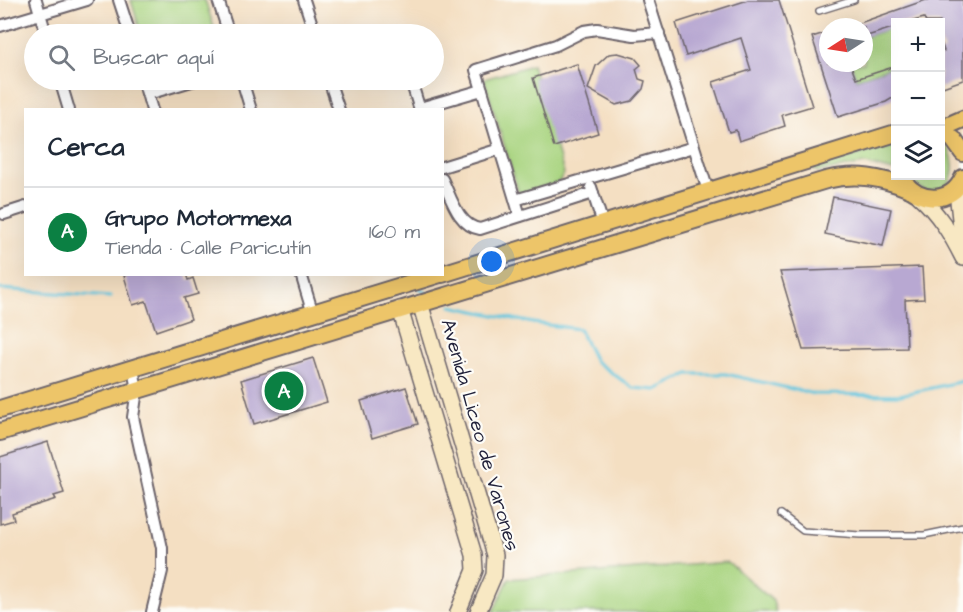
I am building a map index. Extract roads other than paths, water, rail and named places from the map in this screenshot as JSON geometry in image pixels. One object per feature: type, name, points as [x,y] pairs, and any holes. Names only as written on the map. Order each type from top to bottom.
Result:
[{"type":"main road","points":[[945,116],[963,111]]},
{"type":"main road","points":[[945,129],[963,120]]},
{"type":"main road","points":[[945,134],[953,139],[963,153]]},
{"type":"main road","points":[[463,290],[446,272],[891,135]]},
{"type":"main road","points":[[818,157],[891,142]]},
{"type":"main road","points":[[799,163],[806,186]]},
{"type":"main road","points":[[0,432],[842,176],[859,175],[892,181],[938,198],[955,189],[962,180]]},
{"type":"main road","points":[[0,409],[313,314],[392,281],[422,276]]},
{"type":"street","points":[[36,0],[43,24]]},
{"type":"street","points":[[0,26],[87,0]]},
{"type":"street","points":[[119,0],[127,24]]},
{"type":"street","points":[[218,0],[226,24]]},
{"type":"street","points":[[304,0],[312,24]]},
{"type":"street","points":[[648,0],[708,191]]},
{"type":"street","points":[[520,216],[476,70],[556,45],[584,31],[597,29],[634,35],[659,33]]},
{"type":"street","points":[[63,90],[68,108]]},
{"type":"street","points":[[147,90],[152,108]]},
{"type":"street","points":[[148,94],[161,90]]},
{"type":"street","points":[[245,90],[250,108]]},
{"type":"street","points":[[332,90],[338,108]]},
{"type":"street","points":[[414,90],[420,108]]},
{"type":"street","points":[[423,108],[482,90]]},
{"type":"street","points":[[515,200],[694,147]]},
{"type":"street","points":[[444,166],[500,148]]},
{"type":"street","points":[[588,178],[603,224]]},
{"type":"street","points":[[962,180],[957,201],[963,246]]},
{"type":"street","points":[[444,183],[462,220],[471,228],[480,229],[593,193]]},
{"type":"street","points":[[910,187],[948,229],[963,258]]},
{"type":"street","points":[[4,214],[24,208]]},
{"type":"street","points":[[302,276],[313,314]]},
{"type":"street","name":"Avenida Liceo de Varones","points":[[420,303],[495,555],[494,575],[478,612]]},
{"type":"street","name":"Avenida Liceo de Varones","points":[[400,309],[474,555],[475,570],[458,612]]},
{"type":"street","points":[[133,369],[137,390],[133,417],[162,548],[162,571],[152,612]]},
{"type":"street","points":[[470,585],[486,593]]},
{"type":"lane","points":[[819,11],[854,0]]},
{"type":"lane","points":[[781,514],[803,531],[860,535],[924,535],[963,527]]},
{"type":"waterway","points":[[419,288],[429,295]]},
{"type":"waterway","points":[[0,289],[111,297]]},
{"type":"waterway","points":[[451,306],[533,323],[579,329],[595,361],[633,388],[656,390],[688,374],[726,374],[814,394],[900,395],[963,381]]},
{"type":"place","name":"Grupo Motormexa","points":[[284,391]]}]
